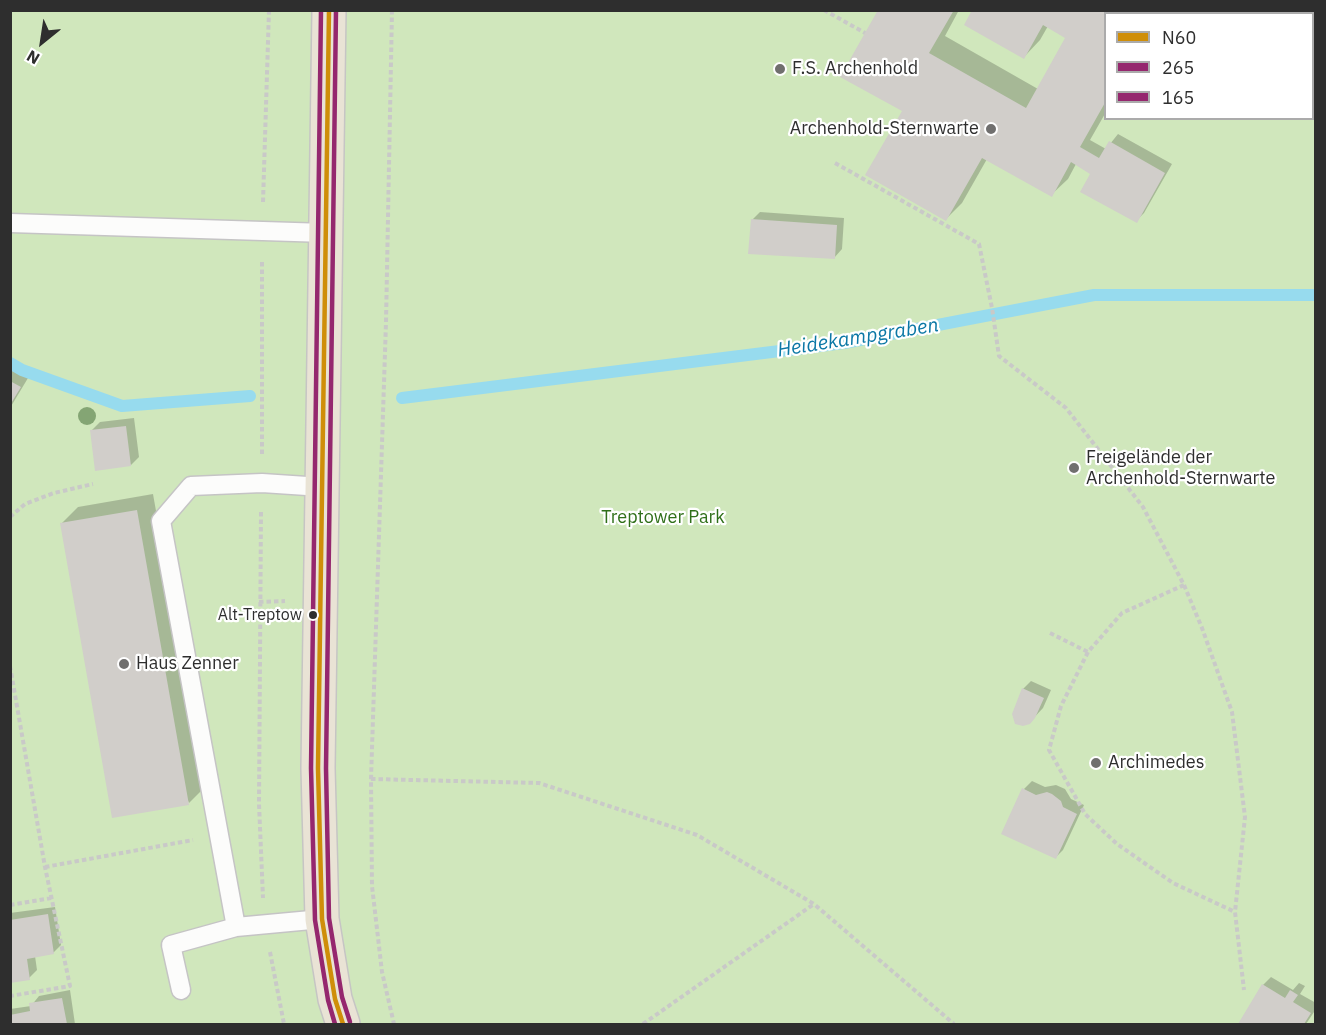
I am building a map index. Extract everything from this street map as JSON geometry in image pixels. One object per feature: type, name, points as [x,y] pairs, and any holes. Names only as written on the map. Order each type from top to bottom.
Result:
[{"type":"main road","points":[[329,10],[318,768],[322,920],[335,999],[343,1024]]},
{"type":"lane","points":[[10,223],[326,233]]},
{"type":"lane","points":[[236,927],[161,521],[191,486],[262,483],[322,488]]},
{"type":"lane","points":[[181,990],[171,945],[236,927],[322,920]]},
{"type":"path","points":[[269,10],[262,231],[259,804],[265,925],[284,1024]]},
{"type":"path","points":[[392,10],[386,322],[371,779],[372,886],[382,972],[394,1024]]},
{"type":"path","points":[[824,10],[865,33]]},
{"type":"path","points":[[836,163],[979,244],[999,356],[1066,408],[1143,507],[1184,585],[1232,712],[1245,817],[1235,912],[1244,990]]},
{"type":"path","points":[[11,515],[25,504],[93,484]]},
{"type":"path","points":[[1184,585],[1122,613],[1088,652],[1062,705],[1049,750],[1085,814],[1117,844],[1173,883],[1235,912]]},
{"type":"path","points":[[259,602],[285,601]]},
{"type":"path","points":[[1050,633],[1088,652]]},
{"type":"path","points":[[10,666],[45,867],[70,986],[10,996]]},
{"type":"path","points":[[371,779],[539,783],[697,834],[814,904],[954,1024]]},
{"type":"path","points":[[45,867],[220,835]]},
{"type":"path","points":[[10,905],[51,898]]},
{"type":"path","points":[[643,1024],[814,904]]},
{"type":"green space","name":"Treptower Park","points":[[10,11],[1315,11],[1315,1024],[11,1024]]},
{"type":"building","name":"Archenhold-Sternwarte","points":[[878,10],[954,10],[929,53],[1026,108],[1065,38],[1043,25],[1024,59],[964,25],[972,10],[1101,10],[1104,12],[1104,105],[1080,147],[1099,158],[1109,141],[1165,173],[1137,223],[1080,192],[1090,174],[1071,162],[1052,197],[982,158],[946,221],[865,175],[902,111],[840,77]]},
{"type":"building","points":[[751,219],[837,225],[835,259],[748,254]]},
{"type":"building","points":[[10,381],[21,387],[10,405]]},
{"type":"building","points":[[126,426],[131,466],[95,471],[90,430]]},
{"type":"building","name":"Haus Zenner","points":[[137,510],[189,805],[112,818],[60,523]]},
{"type":"building","points":[[1022,688],[1044,698],[1035,718],[1030,724],[1023,726],[1015,724],[1012,714]]},
{"type":"building","points":[[1022,788],[1036,795],[1047,792],[1052,794],[1061,801],[1063,807],[1077,814],[1056,859],[1001,834]]},
{"type":"building","points":[[48,914],[54,954],[27,959],[30,980],[10,983],[10,920]]},
{"type":"building","points":[[1262,984],[1285,998],[1290,990],[1298,995],[1293,1002],[1311,1013],[1304,1024],[1238,1024]]},
{"type":"building","points":[[62,998],[67,1024],[10,1024],[10,1015],[30,1011],[29,1003]]},
{"type":"waterway","name":"Heidekampgraben","points":[[402,398],[844,343],[1094,295],[1316,295]]},
{"type":"waterway","name":"Heidekampgraben","points":[[10,363],[22,370],[122,406],[250,396]]},
{"type":"transit line","name":"265","points":[[321,10],[311,768],[315,920],[328,1000],[335,1024]]},
{"type":"transit line","name":"N60","points":[[329,10],[318,768],[322,919],[335,999],[343,1024]]},
{"type":"transit line","name":"165","points":[[336,10],[326,768],[329,918],[342,997],[350,1022]]},
{"type":"place","name":"F.S. Archenhold","points":[[780,69]]},
{"type":"place","name":"Archenhold-Sternwarte","points":[[991,129]]},
{"type":"place","name":"Freigelände der Archenhold-Sternwarte","points":[[1074,468]]},
{"type":"place","name":"Alt-Treptow","points":[[313,615]]},
{"type":"place","name":"Haus Zenner","points":[[124,664]]},
{"type":"place","name":"Archimedes","points":[[1096,763]]}]
